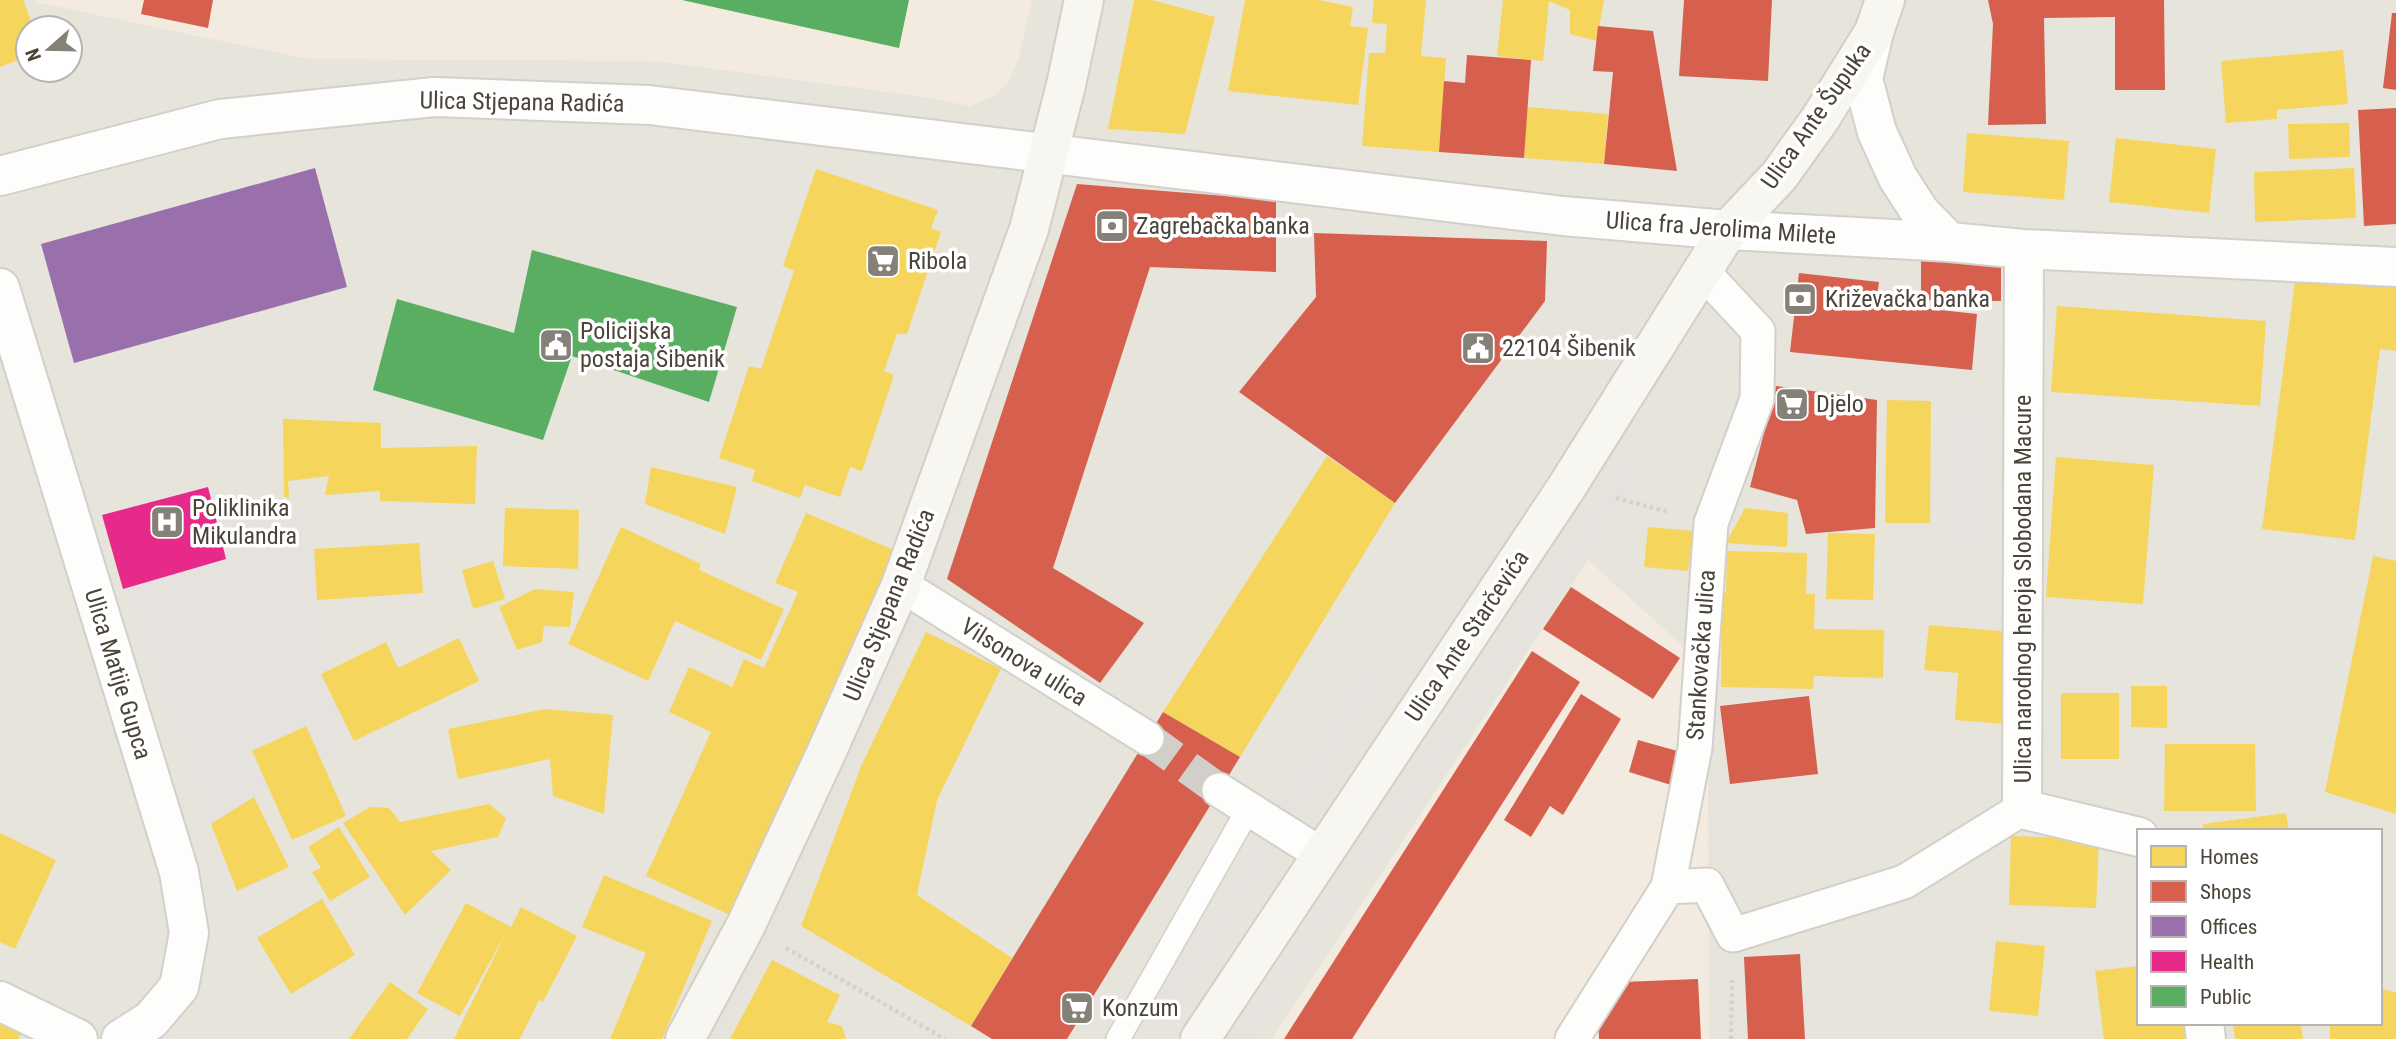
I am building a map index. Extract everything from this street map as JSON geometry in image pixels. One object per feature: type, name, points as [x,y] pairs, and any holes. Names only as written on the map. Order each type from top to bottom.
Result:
[{"type":"main road","name":"Ulica Stjepana Radića","points":[[685,1039],[746,925],[901,585],[1029,229],[1084,0]]},
{"type":"main road","name":"Ulica Ante Šupuka","points":[[1728,230],[1779,176],[1820,119],[1880,16]]},
{"type":"main road","name":"Ulica Ante Starčevića","points":[[1200,1039],[1568,485],[1728,230]]},
{"type":"street","name":"Ulica Ante Šupuka","points":[[1880,16],[1863,79],[1877,132],[1898,178],[1920,212],[1949,242]]},
{"type":"street","name":"Ulica Stjepana Radića","points":[[0,176],[220,119],[433,97],[649,105],[1049,153]]},
{"type":"street","name":"Ulica fra Jerolima Milete","points":[[1049,153],[1563,216],[1728,230],[1949,242],[2024,249],[2396,267]]},
{"type":"street","name":"Ulica narodnog heroja Slobodana Macure","points":[[2024,249],[2022,809],[2137,837]]},
{"type":"street","name":"Stankovačka ulica","points":[[1572,1039],[1668,887],[1695,748],[1711,523],[1756,399],[1758,331],[1702,271]]},
{"type":"street","name":"Ulica Matije Gupca","points":[[0,288],[179,872],[189,933],[179,986],[151,1020],[121,1039]]},
{"type":"street","name":"Vilsonova ulica","points":[[901,585],[1147,738]]},
{"type":"street","points":[[1219,790],[1322,855]]},
{"type":"street","points":[[1668,887],[1707,885],[1734,935],[1904,882],[2022,809]]},
{"type":"street","points":[[0,1001],[78,1039]]},
{"type":"lane","points":[[1118,1039],[1248,810]]},
{"type":"path","points":[[1568,485],[1711,523]]},
{"type":"path","points":[[746,925],[945,1039]]},
{"type":"path","points":[[1731,1039],[1734,935]]},
{"type":"shaded area","points":[[0,0],[2396,0],[2396,1039],[0,1039]]},
{"type":"shaded area","points":[[1032,0],[1018,60],[1009,81],[993,97],[970,106],[917,96],[655,61],[308,59],[35,2]]},
{"type":"shaded area","points":[[1025,275],[1038,278],[944,562],[918,625],[730,1023],[720,1039],[704,1039]]},
{"type":"shaded area","points":[[1943,402],[1995,403],[1993,555],[1942,555]]},
{"type":"shaded area","points":[[1627,448],[1650,465],[1254,1039],[1232,1039]]},
{"type":"shaded area","points":[[232,504],[279,506],[310,514],[344,749],[254,797],[211,824],[140,643],[123,589],[226,559]]},
{"type":"shaded area","points":[[1588,560],[1708,669],[1709,1039],[1272,1039]]},
{"type":"shaded area","points":[[1372,650],[1398,665],[1169,1026],[1148,1015]]},
{"type":"building: Homes","points":[[0,0],[23,0],[28,14],[14,14],[14,62],[0,67]]},
{"type":"building: Homes","points":[[1134,0],[1152,0],[1215,17],[1185,134],[1108,129]]},
{"type":"building: Homes","points":[[1245,0],[1319,0],[1353,7],[1350,26],[1368,28],[1358,105],[1228,91]]},
{"type":"building: Homes","points":[[1374,0],[1426,0],[1421,56],[1446,58],[1439,152],[1362,146],[1369,53],[1385,53],[1387,24],[1372,23]]},
{"type":"building: Homes","points":[[1503,0],[1604,0],[1597,41],[1570,34],[1570,10],[1549,1],[1543,61],[1497,56]]},
{"type":"building: Homes","points":[[2343,50],[2348,104],[2277,110],[2277,119],[2226,123],[2221,61]]},
{"type":"building: Homes","points":[[1527,107],[1608,114],[1604,164],[1524,158]]},
{"type":"building: Homes","points":[[2349,123],[2350,157],[2289,159],[2288,124]]},
{"type":"building: Homes","points":[[1967,133],[2069,141],[2064,200],[1963,192]]},
{"type":"building: Homes","points":[[2116,138],[2216,149],[2209,213],[2109,202]]},
{"type":"building: Homes","points":[[2354,168],[2356,218],[2255,222],[2254,172]]},
{"type":"building: Homes","points":[[816,169],[938,210],[931,228],[941,232],[907,334],[897,334],[884,371],[894,375],[862,471],[850,467],[840,497],[805,485],[800,498],[752,481],[755,470],[719,458],[749,366],[761,369],[794,271],[783,266]]},
{"type":"building: Homes","points":[[2296,274],[2396,287],[2396,351],[2380,349],[2355,540],[2262,529]]},
{"type":"building: Homes","points":[[2057,306],[2266,321],[2260,406],[2051,392]]},
{"type":"building: Homes","points":[[1887,400],[1931,401],[1930,523],[1885,523]]},
{"type":"building: Homes","points":[[283,419],[381,423],[381,448],[477,446],[475,504],[380,501],[380,491],[325,495],[329,476],[288,481],[289,498],[284,497]]},
{"type":"building: Homes","points":[[1327,456],[1395,503],[1240,757],[1163,712]]},
{"type":"building: Homes","points":[[2056,457],[2154,465],[2143,604],[2046,597]]},
{"type":"building: Homes","points":[[651,467],[737,487],[725,534],[645,504]]},
{"type":"building: Homes","points":[[505,508],[579,510],[578,569],[503,566]]},
{"type":"building: Homes","points":[[1745,508],[1788,513],[1787,547],[1726,543]]},
{"type":"building: Homes","points":[[806,513],[894,550],[865,621],[730,915],[646,876],[711,732],[669,712],[689,667],[732,687],[744,659],[764,668],[798,592],[775,583]]},
{"type":"building: Homes","points":[[621,527],[701,564],[699,570],[784,609],[761,660],[675,621],[648,681],[568,644]]},
{"type":"building: Homes","points":[[1648,527],[1693,531],[1688,571],[1644,567]]},
{"type":"building: Homes","points":[[1828,533],[1875,534],[1873,600],[1826,599]]},
{"type":"building: Homes","points":[[419,543],[423,593],[317,600],[314,549]]},
{"type":"building: Homes","points":[[1727,551],[1807,553],[1806,594],[1815,594],[1814,629],[1884,630],[1883,678],[1814,676],[1813,689],[1721,687],[1722,592],[1726,592]]},
{"type":"building: Homes","points":[[2373,556],[2396,561],[2396,814],[2325,792]]},
{"type":"building: Homes","points":[[493,561],[505,599],[473,609],[462,570]]},
{"type":"building: Homes","points":[[535,589],[574,592],[570,627],[544,626],[542,642],[517,650],[499,607]]},
{"type":"building: Homes","points":[[1929,625],[2012,632],[2004,724],[1955,720],[1958,673],[1924,670]]},
{"type":"building: Homes","points":[[926,632],[1001,669],[937,800],[917,895],[1012,958],[971,1026],[801,926],[862,764]]},
{"type":"building: Homes","points":[[459,638],[479,681],[354,741],[321,674],[386,642],[398,668]]},
{"type":"building: Homes","points":[[2131,686],[2167,686],[2167,728],[2131,727]]},
{"type":"building: Homes","points":[[2061,693],[2119,693],[2119,759],[2061,759]]},
{"type":"building: Homes","points":[[545,709],[613,715],[604,814],[553,796],[550,759],[458,779],[448,729]]},
{"type":"building: Homes","points":[[306,726],[346,816],[292,840],[252,751]]},
{"type":"building: Homes","points":[[2165,744],[2255,744],[2256,811],[2164,811]]},
{"type":"building: Homes","points":[[254,797],[289,867],[237,891],[211,824]]},
{"type":"building: Homes","points":[[489,804],[506,818],[498,837],[431,851],[451,870],[405,915],[343,823],[370,807],[389,808],[400,822]]},
{"type":"building: Homes","points":[[2286,813],[2289,829],[2204,829],[2203,824]]},
{"type":"building: Homes","points":[[339,827],[370,877],[330,901],[312,872],[321,868],[308,847]]},
{"type":"building: Homes","points":[[0,833],[56,860],[15,949],[0,942]]},
{"type":"building: Homes","points":[[2011,836],[2099,839],[2096,908],[2009,905]]},
{"type":"building: Homes","points":[[604,875],[712,921],[662,1039],[610,1039],[646,953],[582,927]]},
{"type":"building: Homes","points":[[322,899],[355,955],[291,994],[257,938]]},
{"type":"building: Homes","points":[[466,903],[511,927],[521,907],[577,936],[543,1002],[539,1000],[520,1039],[454,1039],[507,931],[460,1016],[417,993]]},
{"type":"building: Homes","points":[[1996,941],[2045,946],[2038,1016],[1989,1011]]},
{"type":"building: Homes","points":[[772,960],[840,995],[827,1022],[842,1026],[846,1039],[730,1039]]},
{"type":"building: Homes","points":[[2137,966],[2137,1025],[2186,1025],[2187,1039],[2104,1039],[2095,971]]},
{"type":"building: Homes","points":[[390,982],[428,1009],[407,1039],[349,1039]]},
{"type":"building: Homes","points":[[2382,989],[2396,992],[2396,1039],[2330,1039],[2330,1025],[2382,1025]]},
{"type":"building: Homes","points":[[0,1021],[21,1034],[18,1039],[0,1039]]},
{"type":"building: Homes","points":[[2233,1025],[2301,1025],[2303,1039],[2235,1039]]},
{"type":"building: Shops","points":[[144,0],[213,0],[208,28],[141,14]]},
{"type":"building: Shops","points":[[1684,0],[1772,0],[1768,81],[1679,76]]},
{"type":"building: Shops","points":[[1988,0],[2164,0],[2165,90],[2115,90],[2115,17],[2044,18],[2046,124],[1988,125],[1993,24]]},
{"type":"building: Shops","points":[[2392,13],[2396,13],[2396,90],[2383,88]]},
{"type":"building: Shops","points":[[1598,26],[1653,31],[1677,171],[1604,164],[1613,72],[1593,71]]},
{"type":"building: Shops","points":[[1467,55],[1531,60],[1524,158],[1439,152],[1444,81],[1465,83]]},
{"type":"building: Shops","points":[[2396,108],[2396,224],[2364,226],[2358,110]]},
{"type":"building: Shops","points":[[1077,184],[1276,200],[1276,272],[1150,267],[1053,568],[1144,623],[1100,683],[947,579]]},
{"type":"building: Shops","points":[[1314,233],[1547,241],[1545,301],[1395,503],[1239,392],[1316,297]]},
{"type":"building: Shops","points":[[1921,259],[2001,260],[2001,301],[1921,300]]},
{"type":"building: Shops","points":[[1799,273],[1879,282],[1876,303],[1977,314],[1972,370],[1790,352]]},
{"type":"building: Shops","points":[[1776,386],[1877,400],[1875,528],[1806,534],[1797,500],[1750,487]]},
{"type":"building: Shops","points":[[1571,587],[1680,658],[1653,699],[1543,629]]},
{"type":"building: Shops","points":[[1532,651],[1580,682],[1352,1039],[1284,1039]]},
{"type":"building: Shops","points":[[1581,694],[1621,719],[1563,815],[1550,806],[1531,837],[1504,820]]},
{"type":"building: Shops","points":[[1809,696],[1818,774],[1730,784],[1720,706]]},
{"type":"building: Shops","points":[[1163,712],[1240,757],[1067,1039],[992,1039],[971,1026]]},
{"type":"building: Shops","points":[[1638,740],[1681,752],[1671,785],[1629,772]]},
{"type":"building: Shops","points":[[1800,954],[1805,1039],[1748,1039],[1744,957]]},
{"type":"building: Shops","points":[[1698,979],[1701,1039],[1599,1039],[1597,983]]},
{"type":"building: Offices","points":[[315,168],[347,287],[74,363],[41,244]]},
{"type":"building: Health","points":[[208,487],[226,559],[123,589],[102,515]]},
{"type":"building: Public","points":[[682,0],[909,0],[899,48]]},
{"type":"building: Public","name":"Policijska postaja Šibenik","points":[[532,250],[737,307],[709,402],[572,356],[543,440],[373,390],[397,299],[514,333]]},
{"type":"tunnel","points":[[1147,738],[1219,790]]},
{"type":"place","name":"Zagrebačka banka","points":[[1112,226]]},
{"type":"place","name":"Ribola","points":[[883,261]]},
{"type":"place","name":"Križevačka banka","points":[[1800,299]]},
{"type":"place","name":"Policijska postaja Šibenik","points":[[556,345]]},
{"type":"place","name":"22104 Šibenik","points":[[1478,348]]},
{"type":"place","name":"Djelo","points":[[1792,404]]},
{"type":"place","name":"Poliklinika Mikulandra","points":[[167,522]]},
{"type":"place","name":"Konzum","points":[[1077,1008]]}]
